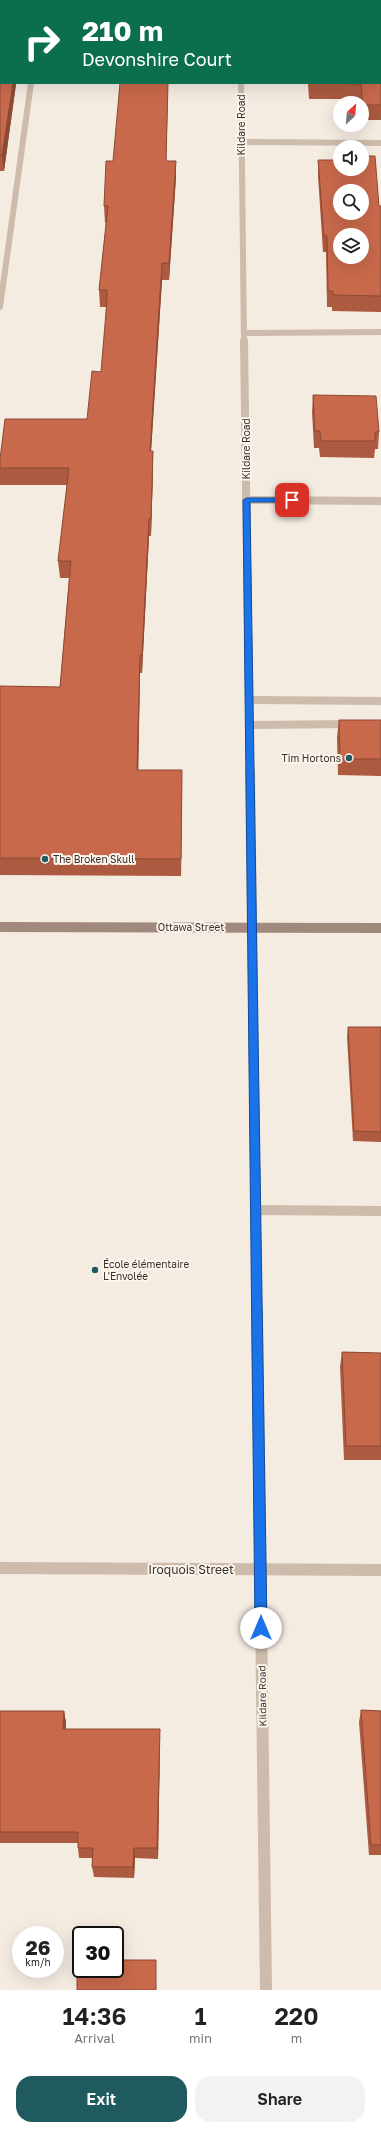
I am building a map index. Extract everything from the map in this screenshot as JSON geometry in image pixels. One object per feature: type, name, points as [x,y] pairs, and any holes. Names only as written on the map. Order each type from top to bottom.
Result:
[{"type":"street","points":[[0,307],[31,84]]},
{"type":"street","name":"Kildare Road","points":[[241,84],[246,333],[266,1990]]},
{"type":"street","points":[[241,142],[381,143]]},
{"type":"street","points":[[246,333],[381,332]]},
{"type":"street","points":[[247,500],[381,501]]},
{"type":"street","points":[[250,700],[381,700]]},
{"type":"street","points":[[250,725],[359,724]]},
{"type":"street","name":"Ottawa Street","points":[[0,926],[381,928]]},
{"type":"street","points":[[256,1210],[381,1211]]},
{"type":"street","name":"Iroquois Street","points":[[0,1568],[381,1570]]},
{"type":"building","points":[[0,84],[13,84],[2,155],[0,155]]},
{"type":"building","points":[[120,84],[168,84],[166,161],[176,161],[169,263],[162,263],[150,451],[153,451],[151,519],[149,519],[142,655],[140,655],[137,770],[182,770],[181,859],[0,858],[0,686],[60,687],[71,561],[58,561],[69,468],[0,468],[5,419],[87,419],[92,371],[101,372],[107,300],[107,290],[99,290],[108,206],[104,206],[106,161],[113,161]]},
{"type":"building","points":[[361,84],[381,84],[381,105],[369,105],[369,96],[362,96]]},
{"type":"building","points":[[369,156],[375,156],[379,206],[381,206],[381,296],[333,295],[333,291],[328,291],[327,236],[324,236],[318,160],[333,160],[333,176],[369,176]]},
{"type":"building","points":[[313,395],[376,396],[379,432],[375,432],[375,441],[321,441],[320,431],[315,431]]},
{"type":"building","points":[[339,720],[381,720],[381,759],[340,759]]},
{"type":"building","points":[[348,1027],[381,1027],[381,1132],[354,1131]]},
{"type":"building","points":[[342,1352],[381,1353],[381,1446],[346,1446]]},
{"type":"building","points":[[361,1710],[381,1711],[381,1845],[371,1845]]},
{"type":"building","points":[[0,1711],[64,1711],[63,1729],[160,1729],[157,1848],[134,1848],[133,1867],[92,1867],[93,1848],[78,1848],[78,1832],[0,1832]]},
{"type":"building","points":[[124,1960],[156,1960],[156,1990],[77,1990],[77,1978],[124,1978]]},
{"type":"place","name":"Tim Hortons","points":[[349,758]]},
{"type":"place","name":"The Broken Skull","points":[[45,859]]},
{"type":"place","name":"École élémentaire L'Envolée","points":[[95,1270]]},
{"type":"route","points":[[261,1628],[247,500],[292,500]]}]
